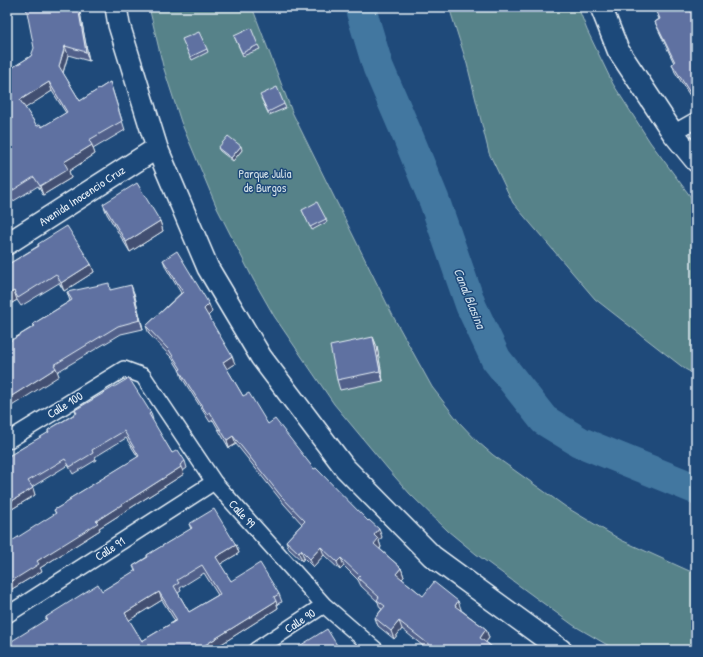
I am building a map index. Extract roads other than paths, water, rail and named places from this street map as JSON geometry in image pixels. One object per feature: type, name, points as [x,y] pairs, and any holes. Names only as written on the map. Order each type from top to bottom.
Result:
[{"type":"street","points":[[116,7],[119,25],[157,148],[212,275],[261,357],[345,468],[432,556],[561,650]]},
{"type":"street","points":[[601,7],[618,50],[673,134],[696,161]]},
{"type":"street","points":[[673,134],[696,120]]},
{"type":"street","name":"Avenida Inocencio Cruz","points":[[7,244],[157,148]]},
{"type":"street","name":"Calle 100","points":[[7,442],[124,369]]},
{"type":"street","name":"Calle 99","points":[[124,369],[143,376],[214,482],[324,605],[376,650]]},
{"type":"street","name":"Calle 91","points":[[7,615],[214,482]]},
{"type":"street","name":"Calle 90","points":[[256,650],[324,605]]},
{"type":"waterway","name":"Canal Blasina","points":[[360,7],[378,67],[434,200],[471,306],[496,359],[544,420],[580,442],[696,489]]},
{"type":"park label","name":"Parque Julia de Burgos","points":[[265,181]]}]
